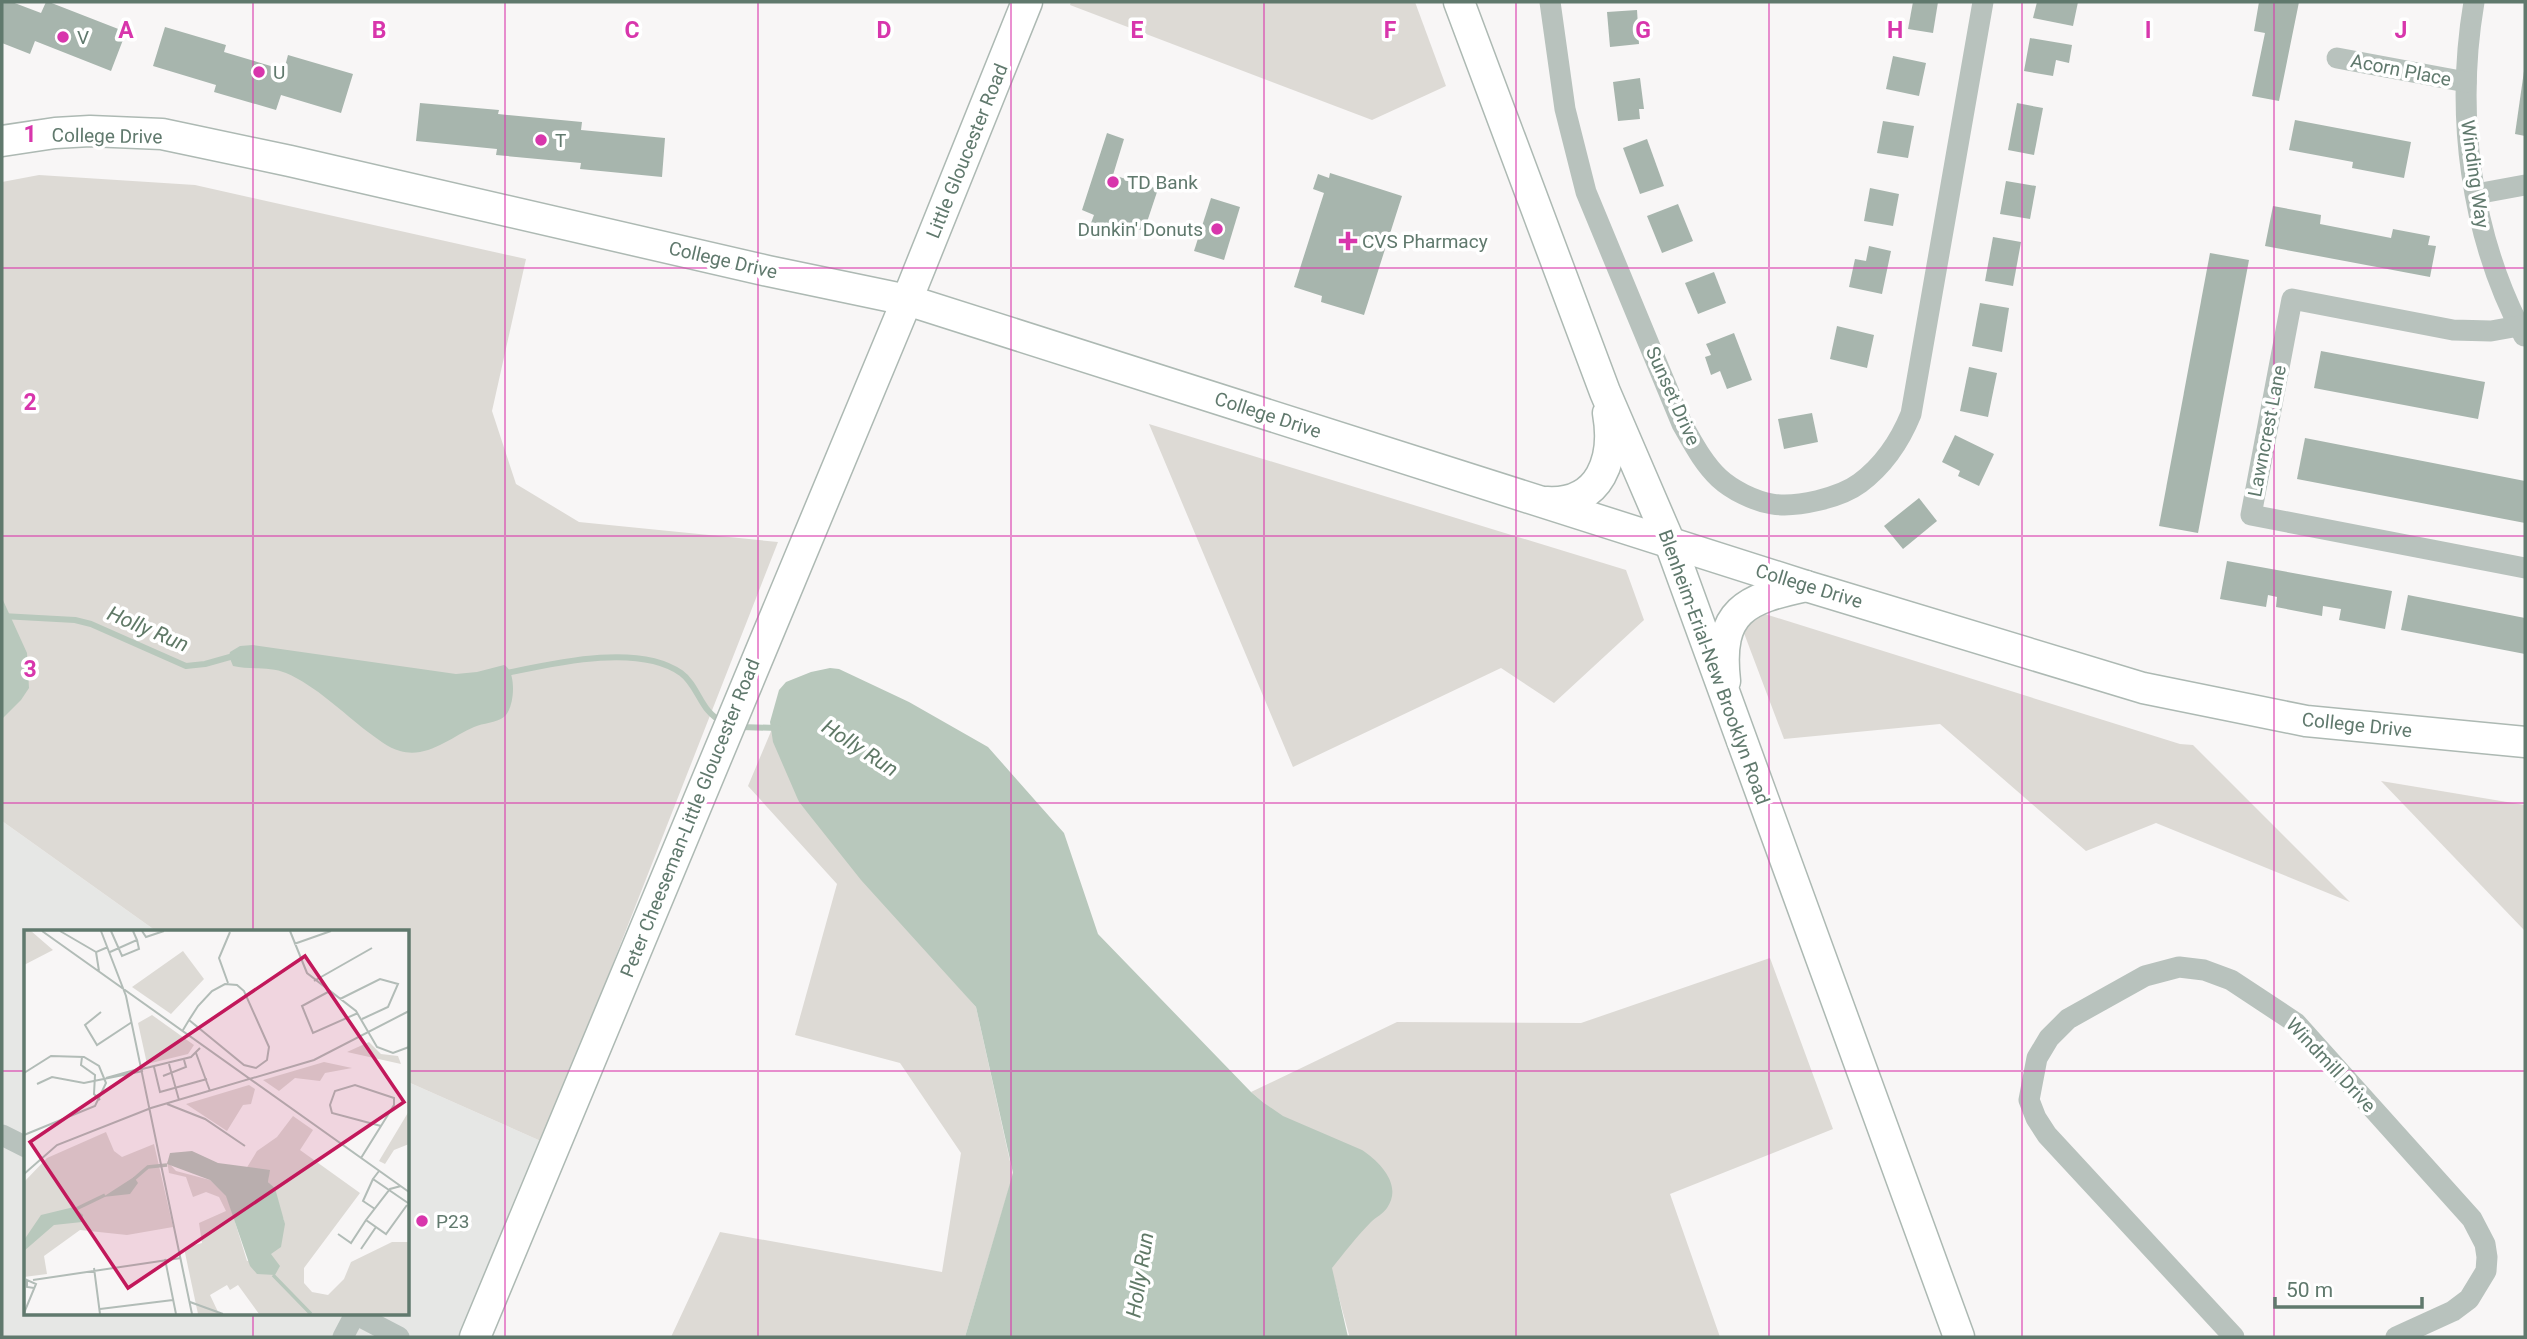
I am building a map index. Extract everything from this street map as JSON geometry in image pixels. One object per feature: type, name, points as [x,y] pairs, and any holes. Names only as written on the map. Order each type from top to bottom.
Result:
[{"type":"main road","name":"Little Gloucester Road","points":[[907,300],[1027,2]]},
{"type":"main road","name":"Blenheim-Erial-New Brooklyn Road","points":[[1459,2],[1605,392],[1670,543],[1959,1337]]},
{"type":"main road","name":"College Drive","points":[[2,141],[90,131],[162,134],[907,300],[1806,586],[2143,688],[2306,721],[2525,742]]},
{"type":"main road","name":"Peter Cheeseman-Little Gloucester Road","points":[[475,1337],[907,300]]},
{"type":"main road","points":[[1540,502],[1573,500],[1589,491],[1601,477],[1608,456],[1610,434],[1605,392]]},
{"type":"main road","points":[[1733,719],[1724,664],[1727,636],[1738,612],[1754,600],[1806,586]]},
{"type":"street","name":"Sunset Drive","points":[[1549,2],[1565,109],[1587,191],[1682,424],[1703,461],[1720,479],[1741,493],[1772,504],[1811,503],[1845,492],[1860,483],[1891,453],[1911,414],[1983,2]]},
{"type":"street","name":"Winding Way","points":[[2474,2],[2466,108],[2476,194],[2491,261],[2522,333]]},
{"type":"street","name":"Acorn Place","points":[[2337,58],[2466,82]]},
{"type":"street","points":[[2476,194],[2525,184]]},
{"type":"street","name":"Lawncrest Lane","points":[[2522,333],[2453,330],[2292,299],[2251,514],[2525,568]]},
{"type":"street","name":"Windmill Drive","points":[[2234,1337],[2047,1135],[2029,1100],[2037,1058],[2049,1038],[2068,1018],[2145,976],[2179,967],[2204,970],[2231,981],[2296,1023],[2472,1219],[2485,1244],[2487,1257],[2486,1271],[2469,1299],[2453,1311],[2396,1337]]},
{"type":"street","points":[[2,1135],[24,1146]]},
{"type":"street","points":[[343,1337],[354,1314]]},
{"type":"street","points":[[356,1314],[399,1337]]},
{"type":"shaded area","points":[[1071,2],[1415,2],[1446,86],[1372,120],[1070,5]]},
{"type":"shaded area","points":[[39,175],[195,185],[526,259],[492,411],[516,484],[579,522],[778,542],[543,1142],[410,1083],[410,930],[155,930],[2,821],[2,182]]},
{"type":"shaded area","points":[[1149,424],[1626,570],[1644,620],[1554,703],[1501,668],[1293,767]]},
{"type":"shaded area","points":[[1733,604],[2180,744],[2193,745],[2350,902],[2156,823],[2086,851],[1940,724],[1784,739]]},
{"type":"shaded area","points":[[785,698],[799,802],[976,1007],[1013,1175],[965,1337],[671,1337],[720,1232],[942,1272],[961,1153],[900,1063],[795,1035],[837,884],[748,786]]},
{"type":"shaded area","points":[[2381,781],[2525,805],[2525,931]]},
{"type":"shaded area","points":[[2,821],[155,930],[24,930],[24,1314],[410,1314],[410,1083],[543,1142],[461,1337],[2,1337]]},
{"type":"shaded area","points":[[1770,958],[1833,1129],[1670,1194],[1720,1337],[1347,1337],[1349,1335],[1331,1268],[1264,1103],[1251,1092],[1397,1022],[1581,1023]]},
{"type":"water","points":[[2,598],[27,653],[29,688],[2,719]]},
{"type":"water","points":[[253,645],[456,674],[504,665],[513,682],[512,698],[508,712],[501,719],[474,727],[429,750],[410,753],[400,751],[379,740],[297,678],[273,670],[233,666],[230,652],[240,646]]},
{"type":"water","points":[[830,668],[839,669],[909,702],[988,747],[1064,833],[1098,934],[1264,1103],[1283,1116],[1362,1150],[1382,1168],[1391,1183],[1392,1191],[1387,1208],[1366,1227],[1332,1268],[1348,1337],[965,1337],[1013,1173],[976,1007],[861,880],[799,802],[773,742],[770,722],[779,690],[786,682]]},
{"type":"building","name":"V","points":[[2,2],[12,2],[41,13],[46,2],[49,2],[126,32],[111,71],[35,41],[30,54],[2,43]]},
{"type":"building","points":[[1913,2],[1938,2],[1933,33],[1908,29]]},
{"type":"building","points":[[2037,2],[2078,2],[2073,26],[2033,18]]},
{"type":"building","points":[[2259,2],[2299,2],[2279,101],[2252,96],[2265,33],[2254,31]]},
{"type":"building","points":[[1637,10],[1639,44],[1610,47],[1607,12]]},
{"type":"building","name":"U","points":[[165,27],[226,45],[224,52],[284,70],[288,55],[353,74],[341,113],[281,95],[276,110],[214,92],[216,85],[153,66]]},
{"type":"building","points":[[2030,38],[2072,45],[2069,63],[2056,60],[2053,76],[2024,71]]},
{"type":"building","points":[[1893,56],[1926,63],[1919,96],[1886,89]]},
{"type":"building","points":[[2525,71],[2525,136],[2515,134]]},
{"type":"building","points":[[1640,78],[1644,109],[1639,109],[1640,119],[1618,121],[1613,82]]},
{"type":"building","name":"T","points":[[420,103],[499,110],[498,114],[582,122],[581,130],[665,138],[662,177],[580,169],[581,163],[496,155],[497,149],[416,141]]},
{"type":"building","points":[[2017,103],[2043,108],[2034,155],[2008,150]]},
{"type":"building","points":[[2295,120],[2411,142],[2404,178],[2352,168],[2353,162],[2289,150]]},
{"type":"building","points":[[1883,121],[1914,126],[1908,158],[1877,153]]},
{"type":"building","name":"TD Bank","points":[[1107,133],[1124,139],[1113,175],[1158,189],[1144,231],[1116,222],[1113,231],[1091,223],[1094,215],[1082,210]]},
{"type":"building","points":[[1647,139],[1664,186],[1640,194],[1623,148]]},
{"type":"building","name":"CVS Pharmacy","points":[[1330,173],[1402,196],[1364,315],[1321,302],[1322,296],[1294,287],[1324,193],[1313,189],[1318,174],[1329,178]]},
{"type":"building","points":[[2006,181],[2036,186],[2030,219],[2000,214]]},
{"type":"building","points":[[1870,188],[1899,194],[1893,226],[1864,221]]},
{"type":"building","name":"Dunkin' Donuts","points":[[1211,198],[1240,207],[1224,260],[1194,251]]},
{"type":"building","points":[[1678,204],[1693,241],[1662,253],[1647,216]]},
{"type":"building","points":[[2273,206],[2321,215],[2320,224],[2391,238],[2393,229],[2430,236],[2428,245],[2436,246],[2430,277],[2265,246]]},
{"type":"building","points":[[1993,237],[2021,242],[2013,286],[1985,281]]},
{"type":"building","points":[[1869,246],[1891,251],[1882,294],[1849,287],[1855,259],[1866,261]]},
{"type":"building","points":[[2210,253],[2249,260],[2198,533],[2159,526]]},
{"type":"building","points":[[1714,272],[1726,303],[1698,314],[1685,283]]},
{"type":"building","points":[[1980,303],[2009,308],[2002,352],[1972,346]]},
{"type":"building","points":[[1837,326],[1874,335],[1867,368],[1830,359]]},
{"type":"building","points":[[1734,333],[1752,380],[1727,389],[1720,371],[1711,375],[1705,357],[1711,355],[1706,344]]},
{"type":"building","points":[[2321,351],[2485,382],[2478,419],[2314,388]]},
{"type":"building","points":[[1969,367],[1997,373],[1988,417],[1960,411]]},
{"type":"building","points":[[1812,413],[1818,442],[1784,449],[1778,419]]},
{"type":"building","points":[[1955,435],[1994,454],[1979,486],[1958,476],[1960,471],[1942,462]]},
{"type":"building","points":[[2305,438],[2525,481],[2525,523],[2297,479]]},
{"type":"building","points":[[1919,498],[1937,521],[1903,549],[1884,526]]},
{"type":"building","points":[[2227,561],[2392,591],[2385,629],[2339,620],[2341,609],[2323,606],[2322,616],[2276,607],[2277,597],[2268,595],[2266,607],[2220,599]]},
{"type":"building","points":[[2408,595],[2525,618],[2525,654],[2401,630]]},
{"type":"waterway","name":"Holly Run","points":[[2,616],[75,620],[91,624],[186,666],[237,655]]},
{"type":"waterway","name":"Holly Run","points":[[507,673],[596,658],[643,659],[663,664],[681,673],[709,712],[723,722]]},
{"type":"waterway","name":"Holly Run","points":[[740,727],[778,728]]},
{"type":"place","name":"V","points":[[63,37]]},
{"type":"place","name":"U","points":[[259,72]]},
{"type":"place","name":"T","points":[[541,140]]},
{"type":"place","name":"TD Bank","points":[[1113,182]]},
{"type":"place","name":"Dunkin' Donuts","points":[[1217,229]]},
{"type":"place","name":"CVS Pharmacy","points":[[1348,241]]},
{"type":"place","name":"P23","points":[[422,1221]]}]
